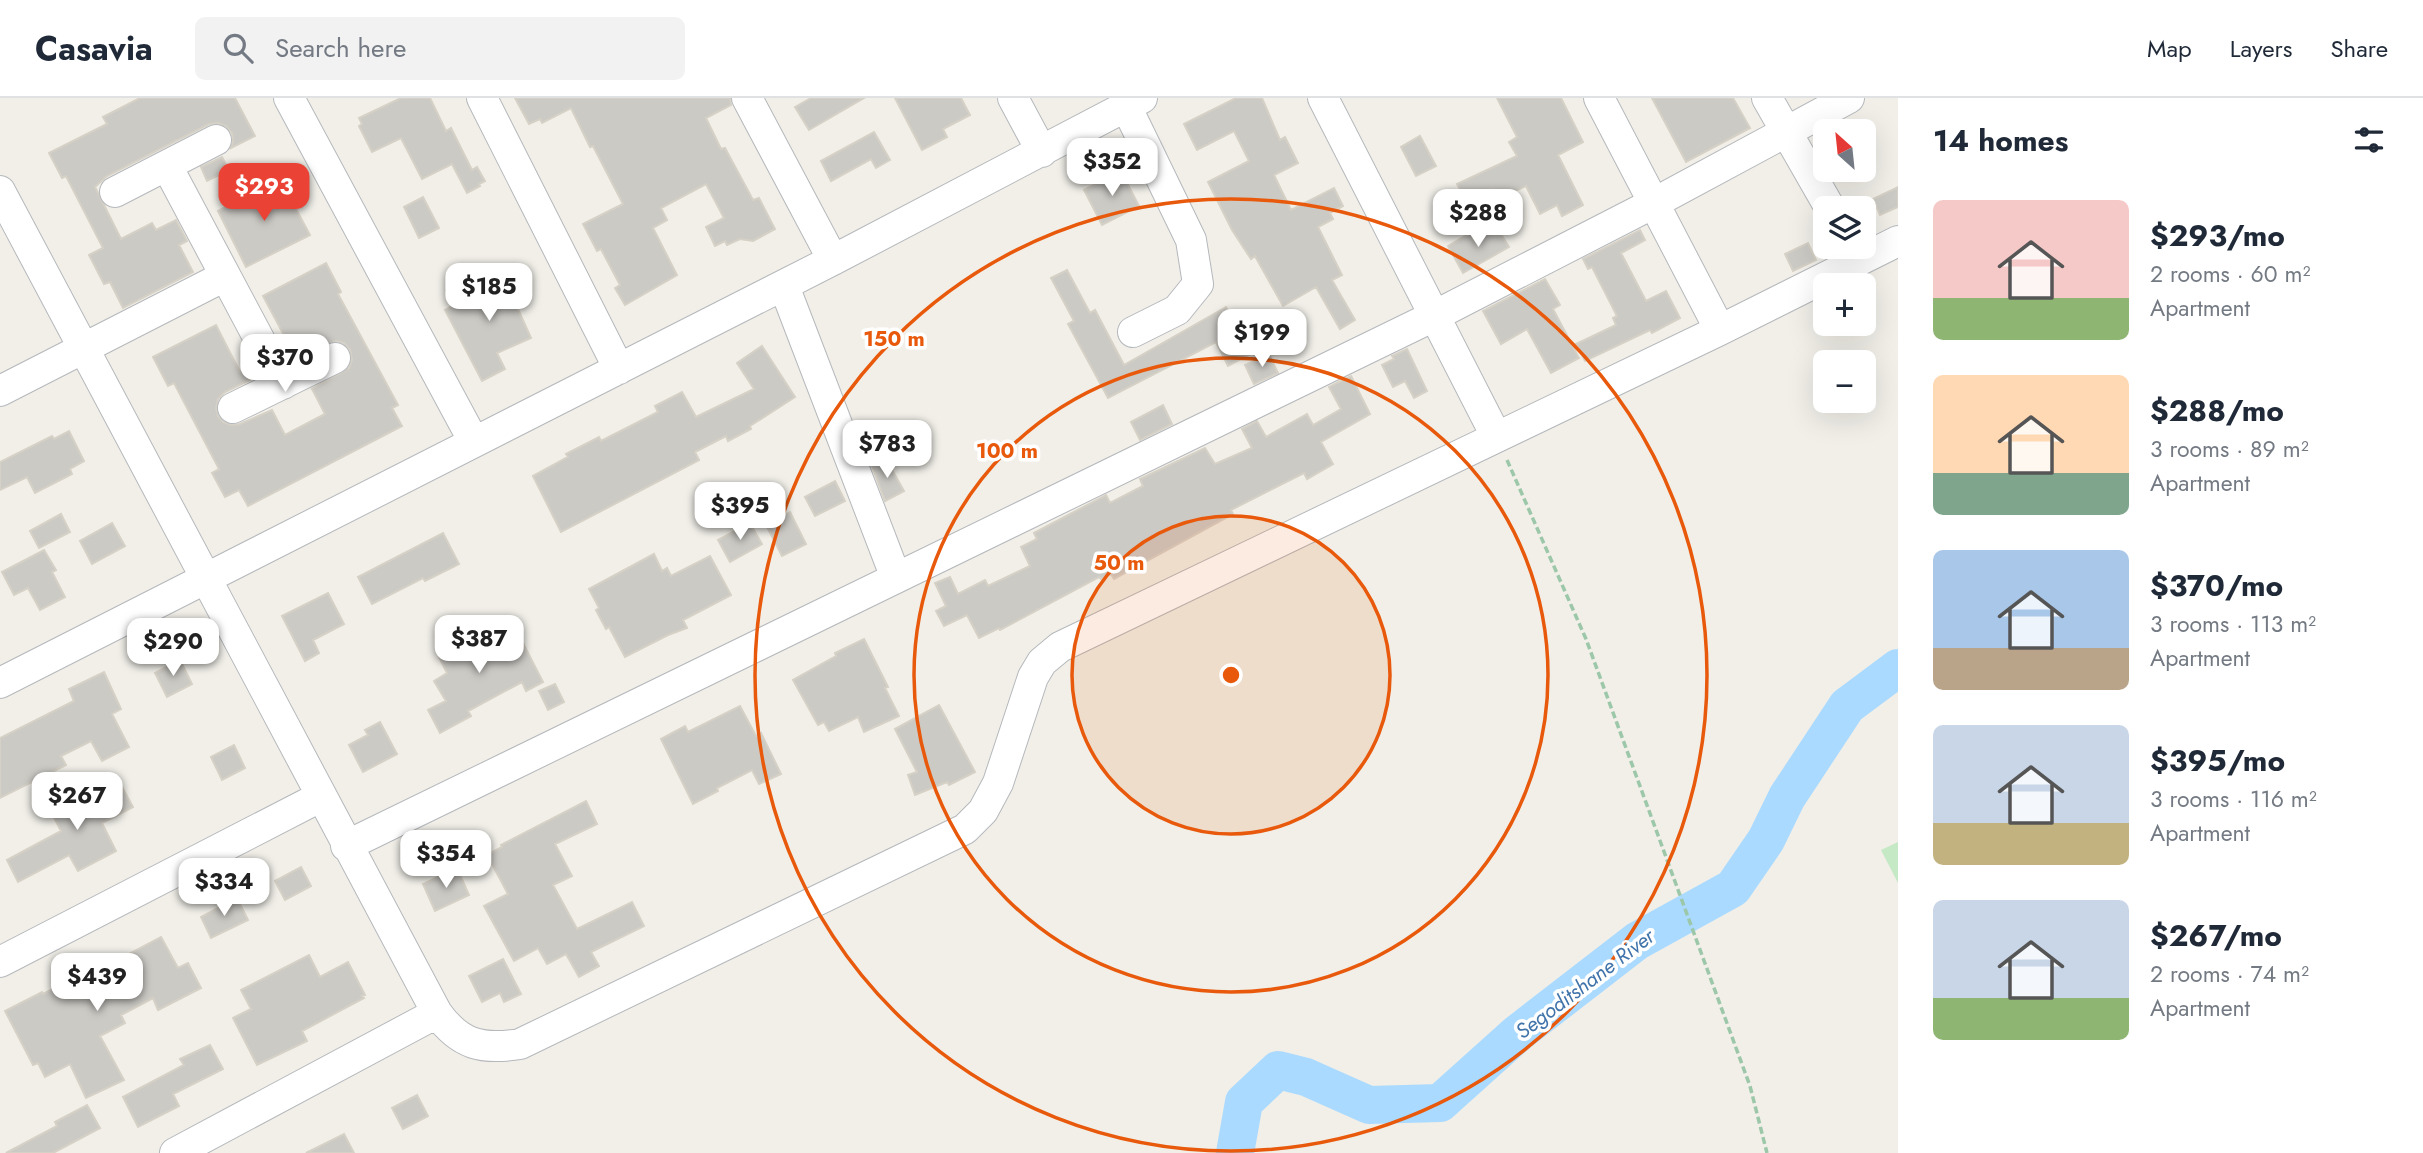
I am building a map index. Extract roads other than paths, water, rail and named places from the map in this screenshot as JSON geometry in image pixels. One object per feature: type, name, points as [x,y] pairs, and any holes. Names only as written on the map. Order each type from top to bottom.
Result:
[{"type":"street","points":[[289,98],[474,442]]},
{"type":"street","points":[[482,98],[619,369]]},
{"type":"street","points":[[747,98],[833,260]]},
{"type":"street","points":[[1013,98],[1042,152]]},
{"type":"street","points":[[1323,98],[1496,436]]},
{"type":"street","points":[[1599,98],[1720,330]]},
{"type":"street","points":[[1767,98],[1823,196]]},
{"type":"street","points":[[346,846],[1434,316],[1654,203],[1849,98]]},
{"type":"street","points":[[0,683],[784,286],[1134,102],[1191,240],[1198,284],[1177,310],[1133,332]]},
{"type":"street","points":[[115,192],[216,140]]},
{"type":"street","points":[[167,166],[283,384]]},
{"type":"street","points":[[0,191],[437,1013],[453,1031],[477,1046],[499,1047],[520,1044],[965,829],[983,811],[998,783],[1033,677],[1042,662],[1060,647],[1720,330],[1846,259]]},
{"type":"street","points":[[1876,247],[1898,241]]},
{"type":"street","points":[[0,391],[225,276]]},
{"type":"street","points":[[784,286],[896,578]]},
{"type":"street","points":[[233,408],[335,358]]},
{"type":"street","points":[[0,962],[320,797]]},
{"type":"street","points":[[175,1153],[437,1013]]},
{"type":"waterway","name":"Segoditshane River","points":[[1235,1153],[1244,1102],[1278,1070],[1306,1077],[1369,1105],[1440,1103],[1518,1033],[1637,941],[1733,888],[1766,840],[1787,797],[1847,706],[1898,668]]}]
